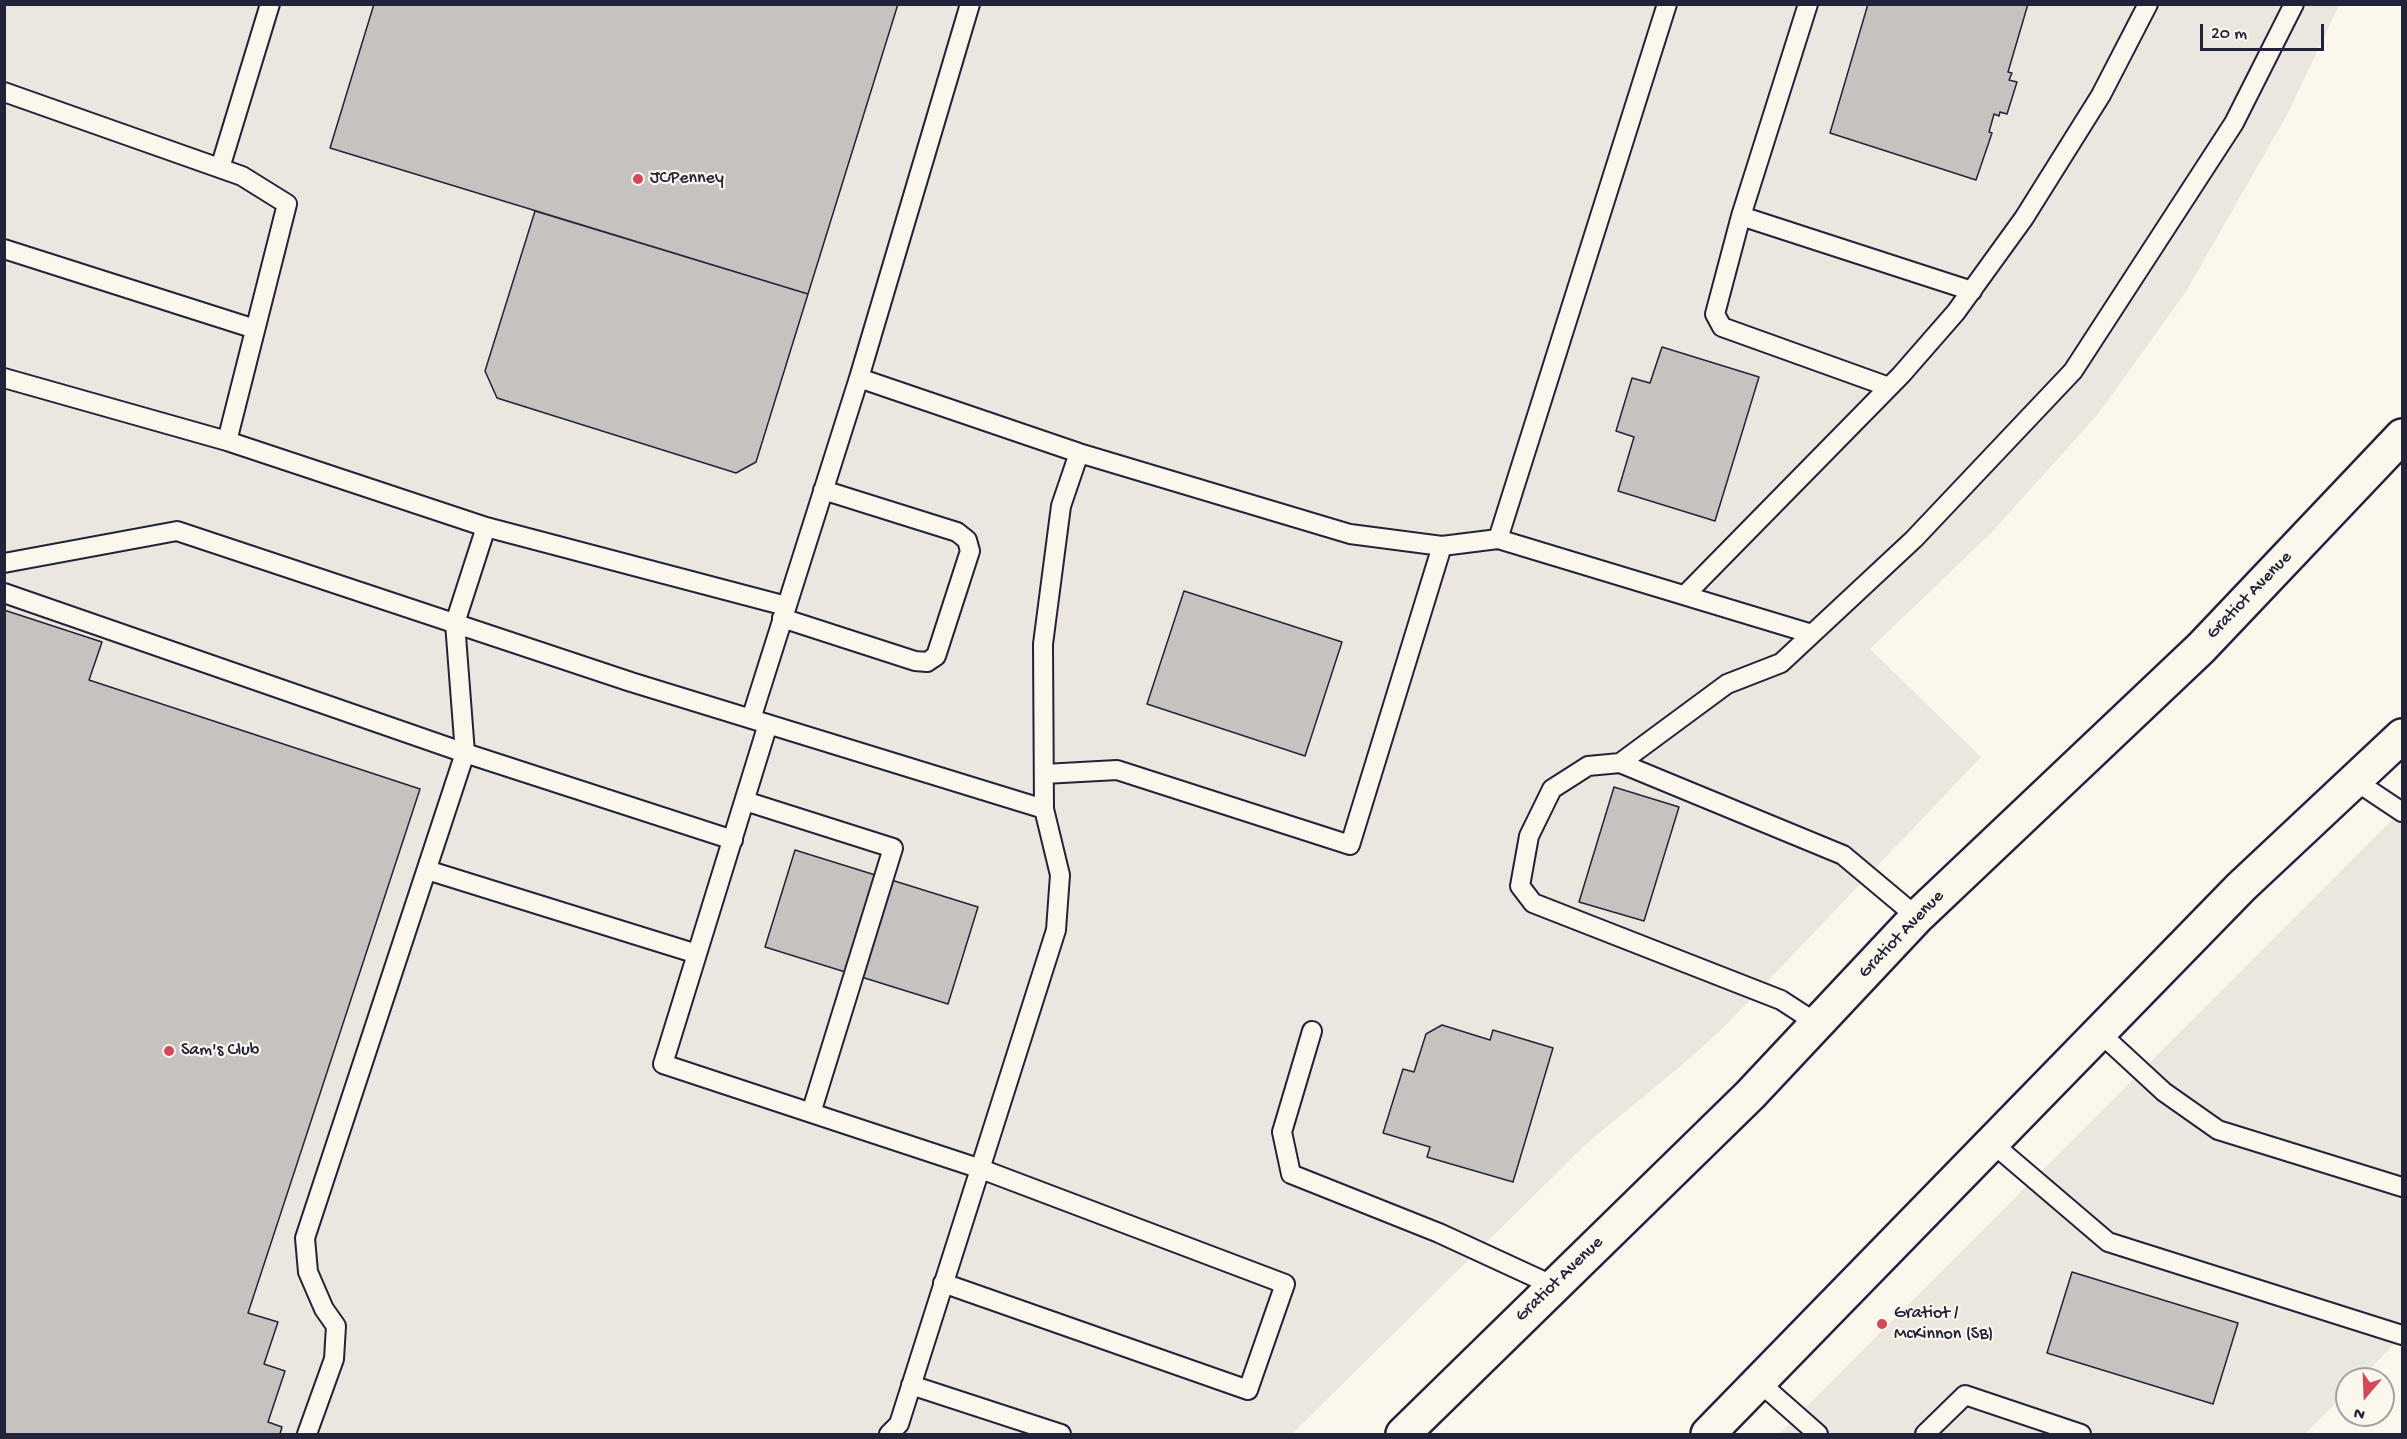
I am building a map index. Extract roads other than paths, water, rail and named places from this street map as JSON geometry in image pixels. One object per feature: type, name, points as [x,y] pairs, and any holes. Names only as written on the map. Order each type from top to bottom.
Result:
[{"type":"main road","name":"Gratiot Avenue","points":[[1403,1434],[1750,1095],[1917,917],[2201,648],[2403,436]]},
{"type":"main road","points":[[1708,1434],[2241,887],[2403,736]]},
{"type":"lane","points":[[220,168],[270,4]]},
{"type":"lane","points":[[751,719],[859,378],[970,4]]},
{"type":"lane","points":[[1498,539],[1667,4]]},
{"type":"lane","points":[[1808,4],[1741,216],[1715,314],[1722,327],[1889,387]]},
{"type":"lane","points":[[1685,595],[1889,387],[1956,312],[2024,218],[2101,95],[2148,4]]},
{"type":"lane","points":[[1620,763],[1727,684],[1781,663],[1914,539],[2073,371],[2234,123],[2294,4]]},
{"type":"lane","points":[[4,92],[242,176],[287,204],[226,441]]},
{"type":"lane","points":[[1741,216],[1972,291]]},
{"type":"lane","points":[[4,249],[255,329]]},
{"type":"lane","points":[[4,378],[226,441],[486,527],[784,612],[915,661],[927,662],[936,656],[970,551],[968,540],[957,532],[823,490]]},
{"type":"lane","points":[[859,378],[1079,453],[1350,534],[1442,546],[1498,539],[1812,634]]},
{"type":"lane","points":[[889,1434],[899,1424],[1056,930],[1060,875],[1044,809],[1043,644],[1061,506],[1079,453]]},
{"type":"lane","points":[[307,1434],[334,1359],[336,1326],[324,1310],[308,1272],[305,1238],[465,753],[455,623],[486,527]]},
{"type":"lane","points":[[4,563],[177,531],[751,719],[1044,809]]},
{"type":"lane","points":[[1044,774],[1117,770],[1350,845],[1442,546]]},
{"type":"lane","points":[[4,593],[465,753],[733,840]]},
{"type":"lane","points":[[768,724],[663,1064],[981,1169],[1285,1284],[1248,1390],[943,1283]]},
{"type":"lane","points":[[1818,1024],[1781,1000],[1533,903],[1520,886],[1529,836],[1552,789],[1588,766],[1620,763],[1843,855],[1917,917]]},
{"type":"lane","points":[[2354,780],[2403,812]]},
{"type":"lane","points":[[745,801],[893,848],[811,1113]]},
{"type":"lane","points":[[427,870],[697,954]]},
{"type":"lane","points":[[1312,1031],[1282,1132],[1291,1174],[1439,1233],[1554,1286]]},
{"type":"lane","points":[[2100,1032],[2164,1092],[2218,1130],[2403,1187]]},
{"type":"lane","points":[[1992,1143],[2108,1242],[2403,1335]]},
{"type":"lane","points":[[1759,1382],[1818,1434]]},
{"type":"lane","points":[[911,1385],[1061,1434]]},
{"type":"lane","points":[[1925,1434],[1965,1395],[2081,1434]]},
{"type":"place","name":"JCPenney","points":[[638,179]]},
{"type":"place","name":"Sam's Club","points":[[169,1051]]},
{"type":"place","name":"Gratiot / McKinnon (SB)","points":[[1882,1324]]}]
